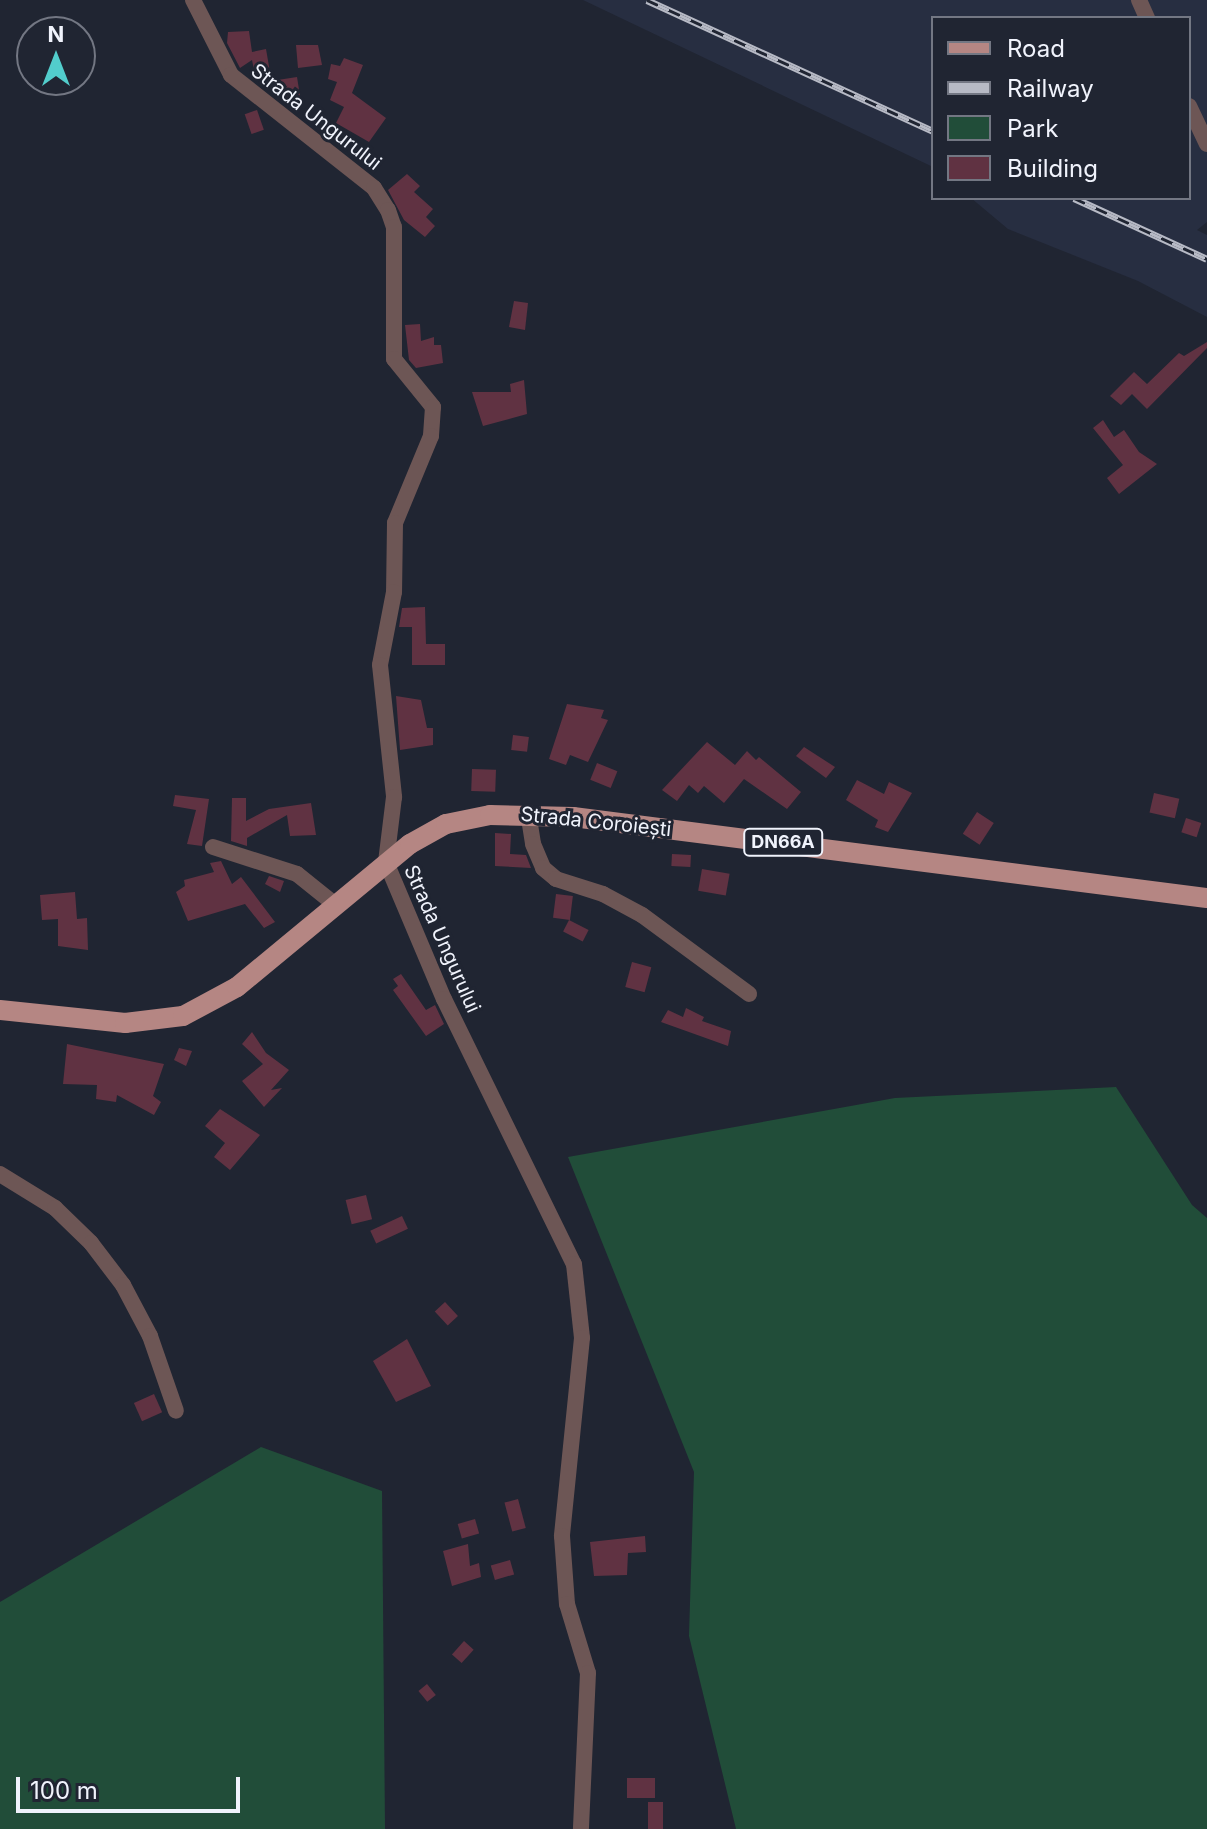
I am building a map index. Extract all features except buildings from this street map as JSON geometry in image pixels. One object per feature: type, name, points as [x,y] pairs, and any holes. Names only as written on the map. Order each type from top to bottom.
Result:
[{"type":"main road","name":"Strada Coroiești","points":[[0,1010],[103,1022],[172,1019],[237,987],[380,868],[446,824],[528,812],[1207,898]]},
{"type":"street","name":"Strada Ungurului","points":[[193,0],[231,75],[374,188],[394,227],[394,359],[433,407],[435,417],[395,523],[394,592],[380,665],[394,797],[380,868],[574,1264],[581,1365],[562,1536],[567,1604],[588,1673],[581,1829]]},
{"type":"street","points":[[1191,110],[1207,144]]},
{"type":"street","points":[[528,812],[533,844],[543,868],[556,879],[603,894],[642,915],[749,994]]},
{"type":"street","points":[[213,847],[297,874],[337,906]]},
{"type":"street","points":[[0,1174],[55,1208],[91,1243],[123,1285],[150,1336],[176,1411]]},
{"type":"shaded area","points":[[583,0],[1207,0],[1207,222],[1197,230],[1207,235],[1207,317],[1138,281],[1008,229],[973,200],[1191,200],[1191,16],[931,16],[931,166]]},
{"type":"green space","points":[[1116,1087],[1192,1205],[1207,1218],[1207,1829],[736,1829],[689,1636],[694,1472],[568,1157],[895,1098]]},
{"type":"green space","points":[[261,1447],[382,1491],[385,1829],[0,1829],[0,1602]]},
{"type":"railway","points":[[647,0],[931,130]]},
{"type":"railway","points":[[1078,200],[1207,259]]}]
